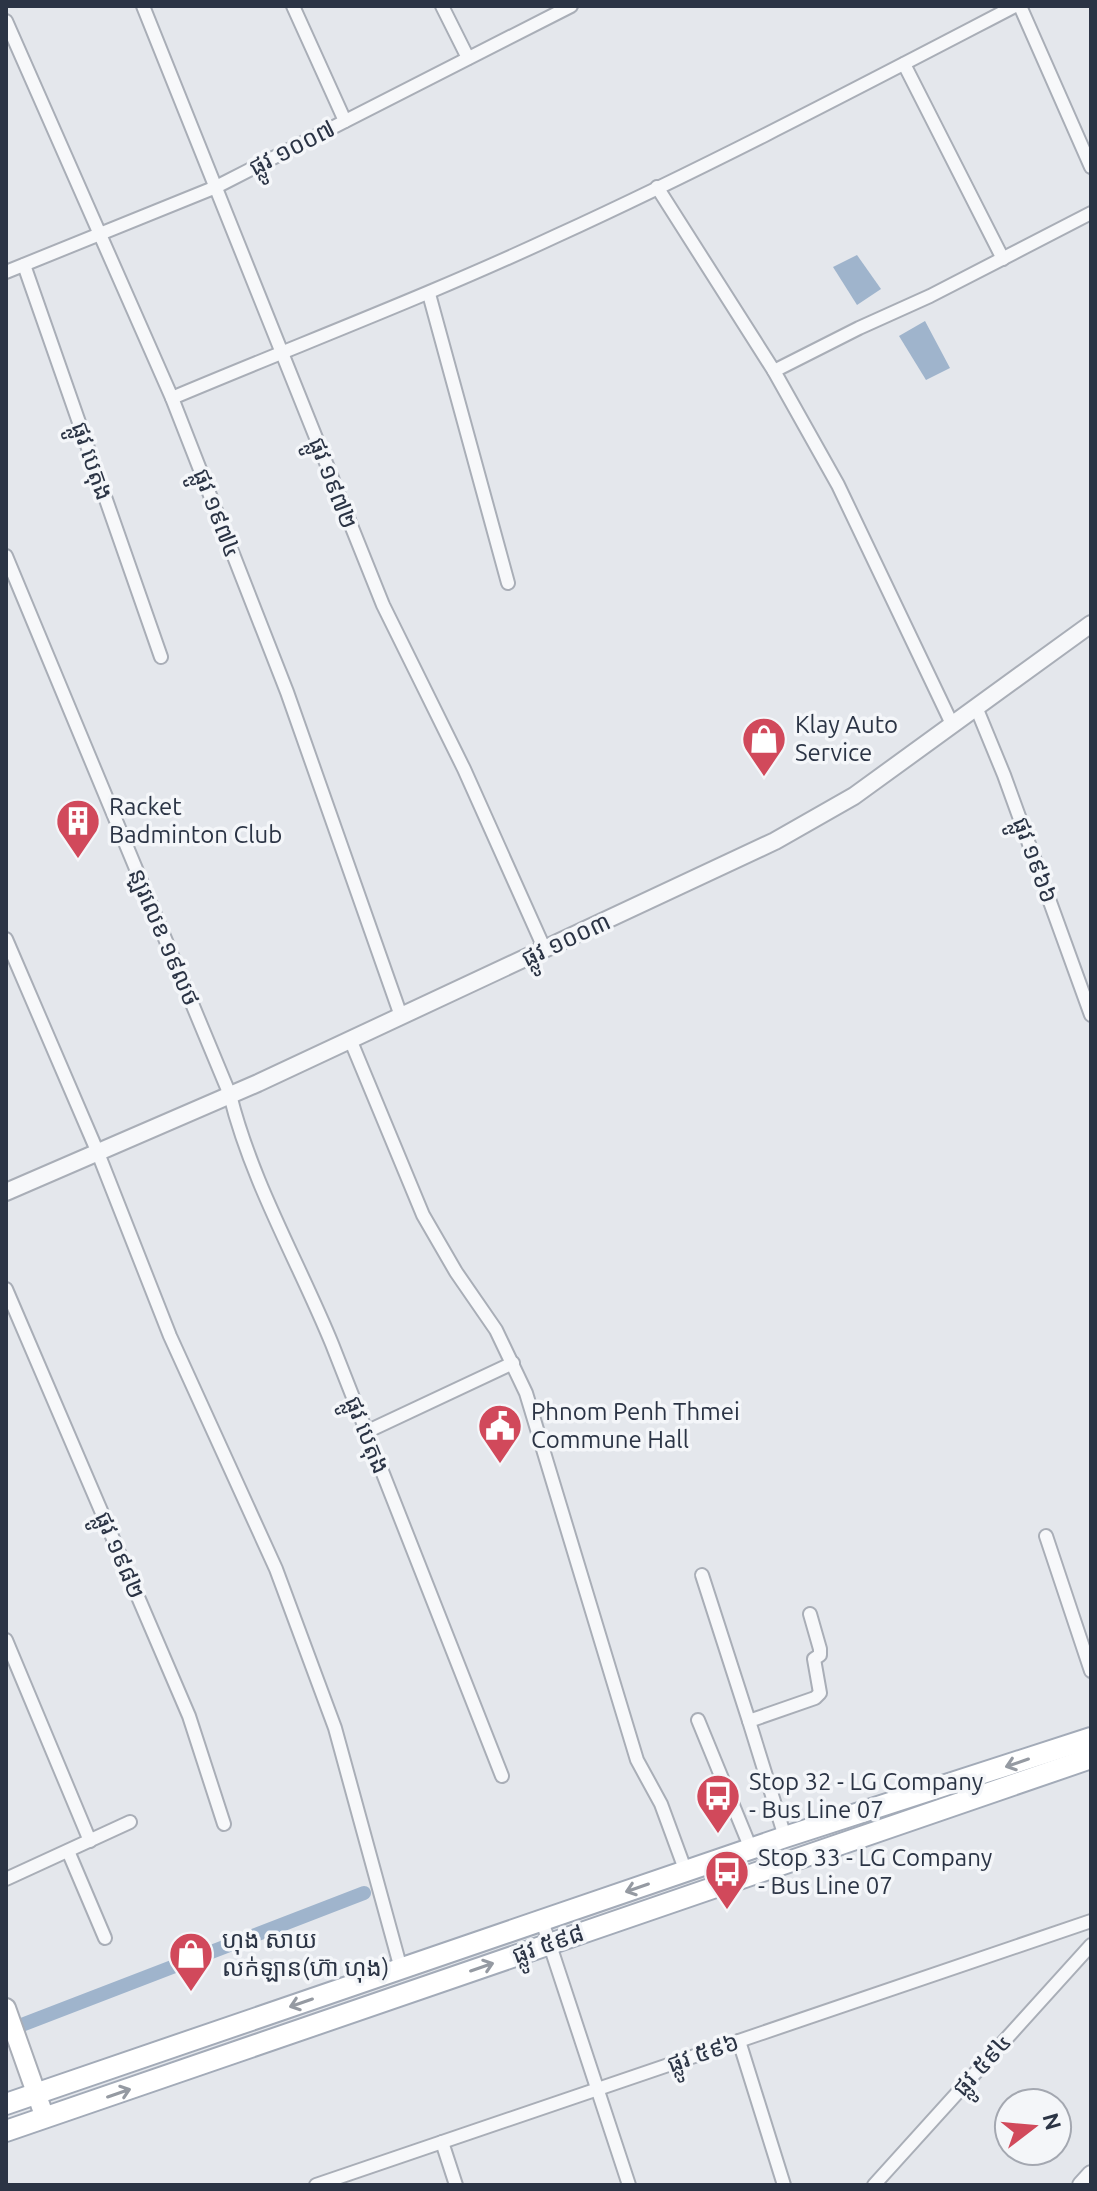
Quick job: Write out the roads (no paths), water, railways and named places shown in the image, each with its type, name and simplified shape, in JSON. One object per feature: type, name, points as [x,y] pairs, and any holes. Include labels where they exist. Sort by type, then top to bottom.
[{"type":"main road","name":"ផ្លូវ ៥៩៨","points":[[6,2104],[785,1837],[1091,1738]]},
{"type":"main road","name":"ផ្លូវ ៥៩៨","points":[[6,2131],[1091,1758]]},
{"type":"main road","points":[[8,2012],[45,2118]]},
{"type":"street","name":"ផ្លូវ ១៩៧២","points":[[143,6],[383,605],[464,769],[545,950]]},
{"type":"street","points":[[293,6],[345,121]]},
{"type":"street","points":[[442,6],[468,58]]},
{"type":"street","name":"ផ្លូវ ១០០៧","points":[[6,272],[216,187],[555,10],[571,6]]},
{"type":"street","points":[[172,398],[429,294],[557,236],[1017,6],[1091,167]]},
{"type":"street","name":"ផ្លូវ ១៩៧៤","points":[[6,21],[172,398],[287,692],[401,1016]]},
{"type":"street","points":[[904,64],[1003,259]]},
{"type":"street","points":[[657,187],[774,371],[838,485],[952,724]]},
{"type":"street","points":[[774,371],[930,296],[1091,213]]},
{"type":"street","name":"ផ្លូវ បេតុង","points":[[24,265],[161,657]]},
{"type":"street","points":[[429,294],[508,583]]},
{"type":"street","name":"ន្ឡរលេខ ១៩លថ","points":[[6,556],[230,1095]]},
{"type":"street","name":"ផ្លូវ ១០០៣","points":[[6,1192],[230,1095],[775,841],[854,796],[1091,624]]},
{"type":"street","name":"ផ្លូវ ១៩៦៦","points":[[976,707],[1004,775],[1091,1015]]},
{"type":"street","points":[[6,939],[98,1153],[170,1336],[276,1569],[335,1728],[401,1969]]},
{"type":"street","points":[[350,1039],[423,1215],[456,1272],[496,1330],[513,1363],[537,1425],[637,1760],[661,1804],[686,1872]]},
{"type":"street","name":"ផ្លូវ បេតុង","points":[[230,1095],[239,1131],[261,1189],[313,1296],[502,1776]]},
{"type":"street","name":"ផ្លូវ ១៩៨២","points":[[6,1289],[189,1716],[224,1824]]},
{"type":"street","points":[[366,1432],[513,1363]]},
{"type":"street","points":[[1046,1536],[1091,1671]]},
{"type":"street","points":[[702,1575],[785,1837]]},
{"type":"street","points":[[749,1721],[815,1698],[820,1693],[813,1665],[814,1659],[820,1655],[820,1649],[810,1614]]},
{"type":"street","points":[[6,1640],[90,1841]]},
{"type":"street","points":[[698,1720],[751,1849]]},
{"type":"street","points":[[6,1879],[130,1822]]},
{"type":"street","points":[[68,1851],[105,1938]]},
{"type":"street","points":[[542,1921],[629,2185]]},
{"type":"street","name":"ផ្លូវ ៥៩៦","points":[[316,2185],[1091,1921]]},
{"type":"street","name":"ផ្លូវ ៥៩៤","points":[[874,2185],[1091,1945]]},
{"type":"street","points":[[739,2041],[784,2185]]},
{"type":"street","points":[[442,2142],[456,2185]]},
{"type":"street","points":[[1081,2185],[1091,2174]]},
{"type":"water","points":[[857,255],[881,289],[857,305],[833,267]]},
{"type":"water","points":[[925,321],[950,368],[926,380],[899,336]]},
{"type":"waterway","points":[[6,2031],[364,1893]]},
{"type":"place","name":"Klay Auto Service","points":[[764,778]]},
{"type":"place","name":"Racket Badminton Club","points":[[78,860]]},
{"type":"place","name":"Phnom Penh Thmei Commune Hall","points":[[500,1465]]},
{"type":"place","name":"Stop 32 - LG Company - Bus Line 07","points":[[718,1835]]},
{"type":"place","name":"Stop 33 - LG Company - Bus Line 07","points":[[727,1911]]},
{"type":"place","name":"ហុង សាយ លក់ឡាន(ហ៊ា ហុង)","points":[[191,1993]]}]
